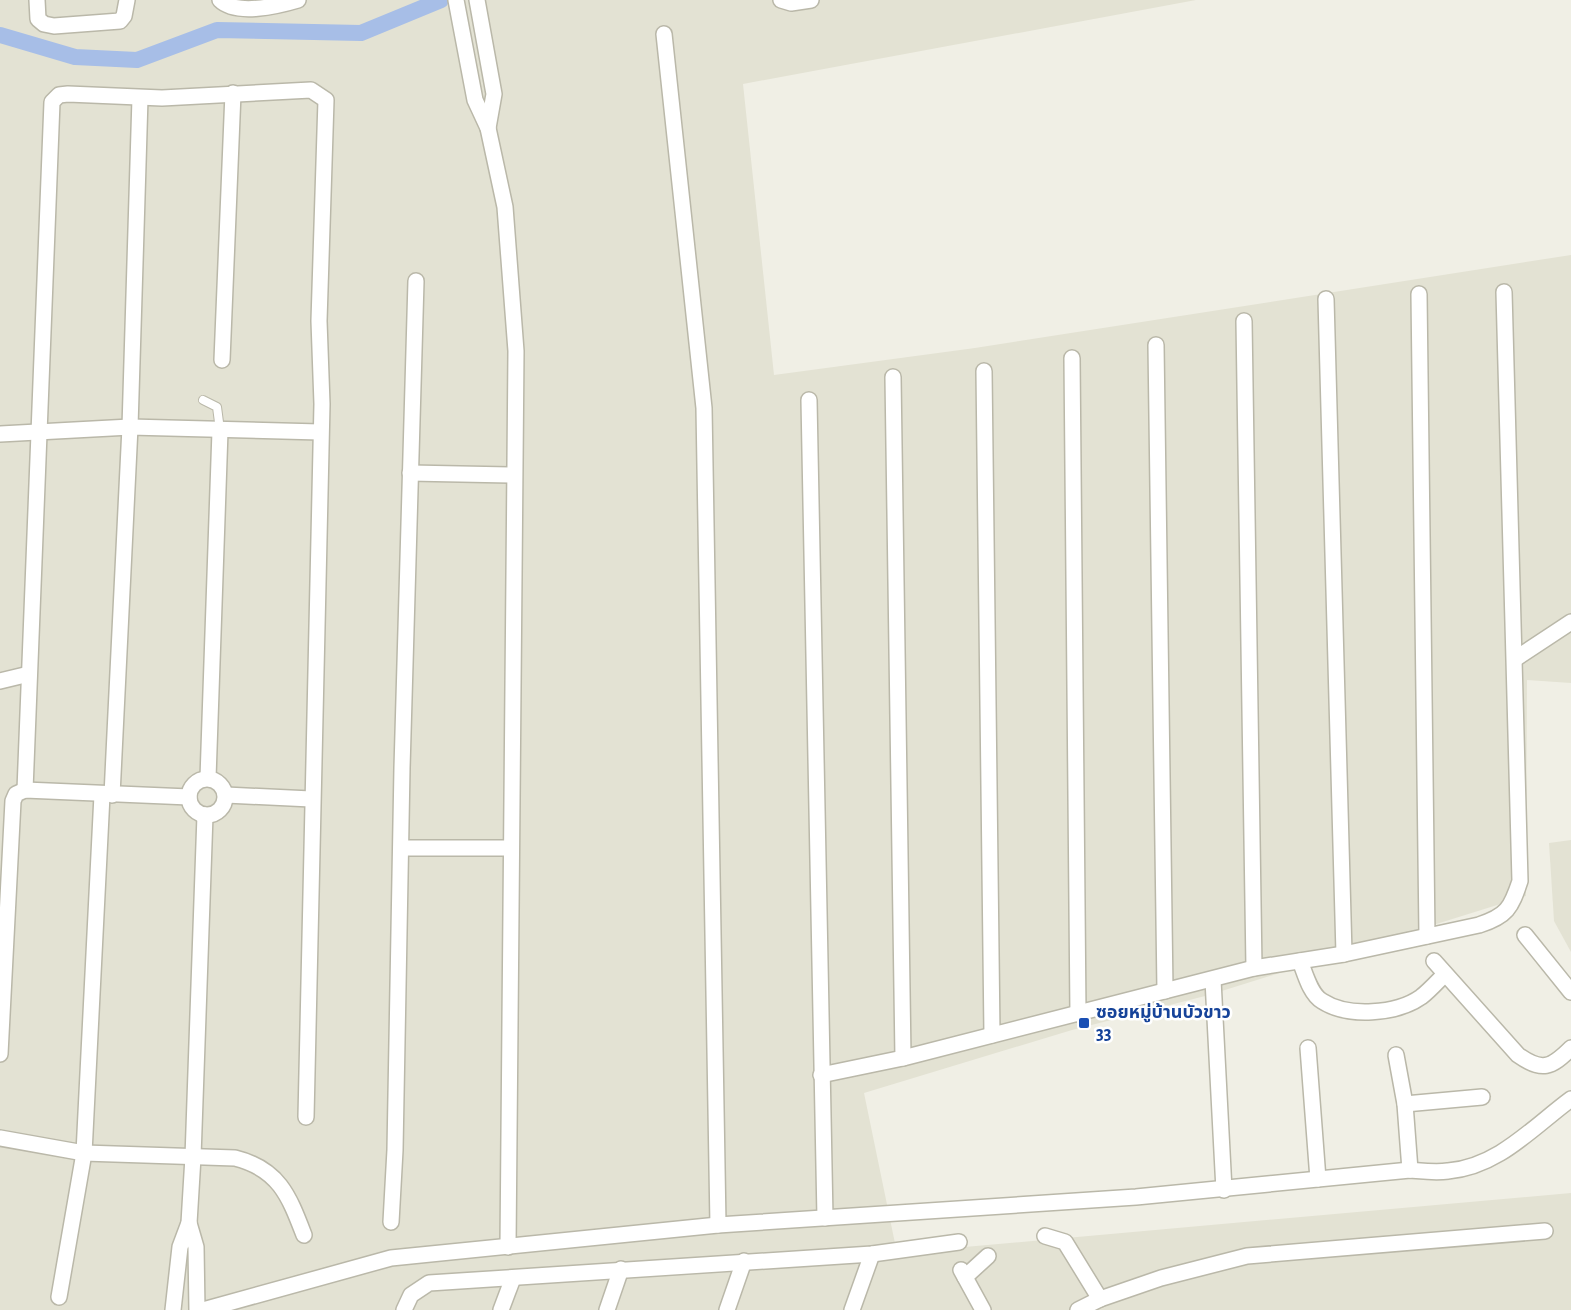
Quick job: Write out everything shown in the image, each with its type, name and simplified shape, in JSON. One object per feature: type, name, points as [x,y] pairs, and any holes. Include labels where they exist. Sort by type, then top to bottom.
[{"type":"street","points":[[37,0],[38,19],[44,24],[54,26],[120,21],[124,16],[127,0]]},
{"type":"street","points":[[219,0],[231,8],[298,0]]},
{"type":"street","points":[[456,0],[475,100],[488,128],[505,207],[514,295],[516,351],[513,475],[508,1247]]},
{"type":"street","points":[[477,0],[494,94],[488,128]]},
{"type":"street","points":[[781,0],[792,3],[811,0]]},
{"type":"street","points":[[664,34],[705,408],[718,1225]]},
{"type":"street","points":[[24,790],[52,102],[59,95],[68,94],[140,98],[311,90],[326,100],[319,321],[322,405],[311,799],[306,1117]]},
{"type":"street","points":[[222,360],[233,93]]},
{"type":"street","points":[[59,1298],[84,1153],[130,427],[140,98]]},
{"type":"street","points":[[391,1222],[416,281]]},
{"type":"street","points":[[821,1075],[903,1058],[1254,968],[1344,954],[1499,919],[1512,904],[1520,881],[1504,292]]},
{"type":"street","points":[[1419,294],[1427,936]]},
{"type":"street","points":[[1326,299],[1344,954]]},
{"type":"street","points":[[1244,321],[1254,968]]},
{"type":"street","points":[[1156,345],[1166,991]]},
{"type":"street","points":[[1072,358],[1078,1014]]},
{"type":"street","points":[[984,371],[992,1035]]},
{"type":"street","points":[[893,377],[903,1058]]},
{"type":"street","points":[[809,400],[825,1218]]},
{"type":"street","points":[[0,434],[39,430],[130,427],[320,432]]},
{"type":"street","points":[[208,778],[220,431]]},
{"type":"street","points":[[410,473],[513,475]]},
{"type":"street","points":[[1515,659],[1571,622]]},
{"type":"street","points":[[0,681],[29,674]]},
{"type":"street","points":[[208,778],[220,783],[226,795],[220,810],[205,815],[194,809],[189,796],[194,783],[208,778]]},
{"type":"street","points":[[0,1054],[13,801],[16,794],[24,790],[107,795],[189,796]]},
{"type":"street","points":[[226,795],[311,799]]},
{"type":"street","points":[[173,1310],[180,1247],[189,1223],[205,815]]},
{"type":"street","points":[[402,848],[510,848]]},
{"type":"street","points":[[1525,934],[1571,992]]},
{"type":"street","points":[[1300,961],[1314,993],[1321,1001],[1339,1008],[1366,1012],[1407,1004],[1421,997],[1445,974]]},
{"type":"street","points":[[1434,961],[1518,1055],[1531,1065],[1544,1067],[1559,1061],[1571,1048]]},
{"type":"street","points":[[1213,980],[1224,1190]]},
{"type":"street","points":[[1308,1048],[1318,1179]]},
{"type":"street","points":[[1396,1055],[1405,1104],[1410,1170]]},
{"type":"street","points":[[1405,1104],[1482,1097]]},
{"type":"street","points":[[203,1310],[391,1258],[718,1225],[1224,1190],[1410,1170],[1448,1172],[1509,1150],[1571,1099]]},
{"type":"street","points":[[0,1138],[84,1153],[235,1158],[256,1163],[270,1173],[291,1203],[304,1235]]},
{"type":"street","points":[[189,1223],[196,1247],[197,1310]]},
{"type":"street","points":[[1078,1310],[1100,1299],[1161,1278],[1246,1256],[1545,1231]]},
{"type":"street","points":[[1046,1236],[1065,1242],[1100,1299]]},
{"type":"street","points":[[404,1310],[411,1295],[429,1283],[872,1254],[959,1242]]},
{"type":"street","points":[[852,1310],[872,1254]]},
{"type":"street","points":[[983,1310],[963,1274],[988,1256]]},
{"type":"street","points":[[727,1310],[744,1261]]},
{"type":"street","points":[[607,1310],[621,1269]]},
{"type":"street","points":[[501,1310],[513,1278]]},
{"type":"lane","points":[[203,400],[217,406],[220,431]]},
{"type":"shaded area","points":[[0,0],[1196,0],[743,84],[774,375],[975,348],[1571,255],[1571,683],[1527,680],[1526,896],[1209,995],[1072,1030],[864,1093],[897,1253],[1571,1193],[1571,1310],[0,1310]]},
{"type":"shaded area","points":[[1571,840],[1571,952],[1554,921],[1549,843]]},
{"type":"waterway","points":[[0,35],[75,57],[137,60],[217,30],[361,33],[441,0]]},
{"type":"place","name":"ซอยหมู่บ้านบัวขาว 33","points":[[1084,1023]]}]
